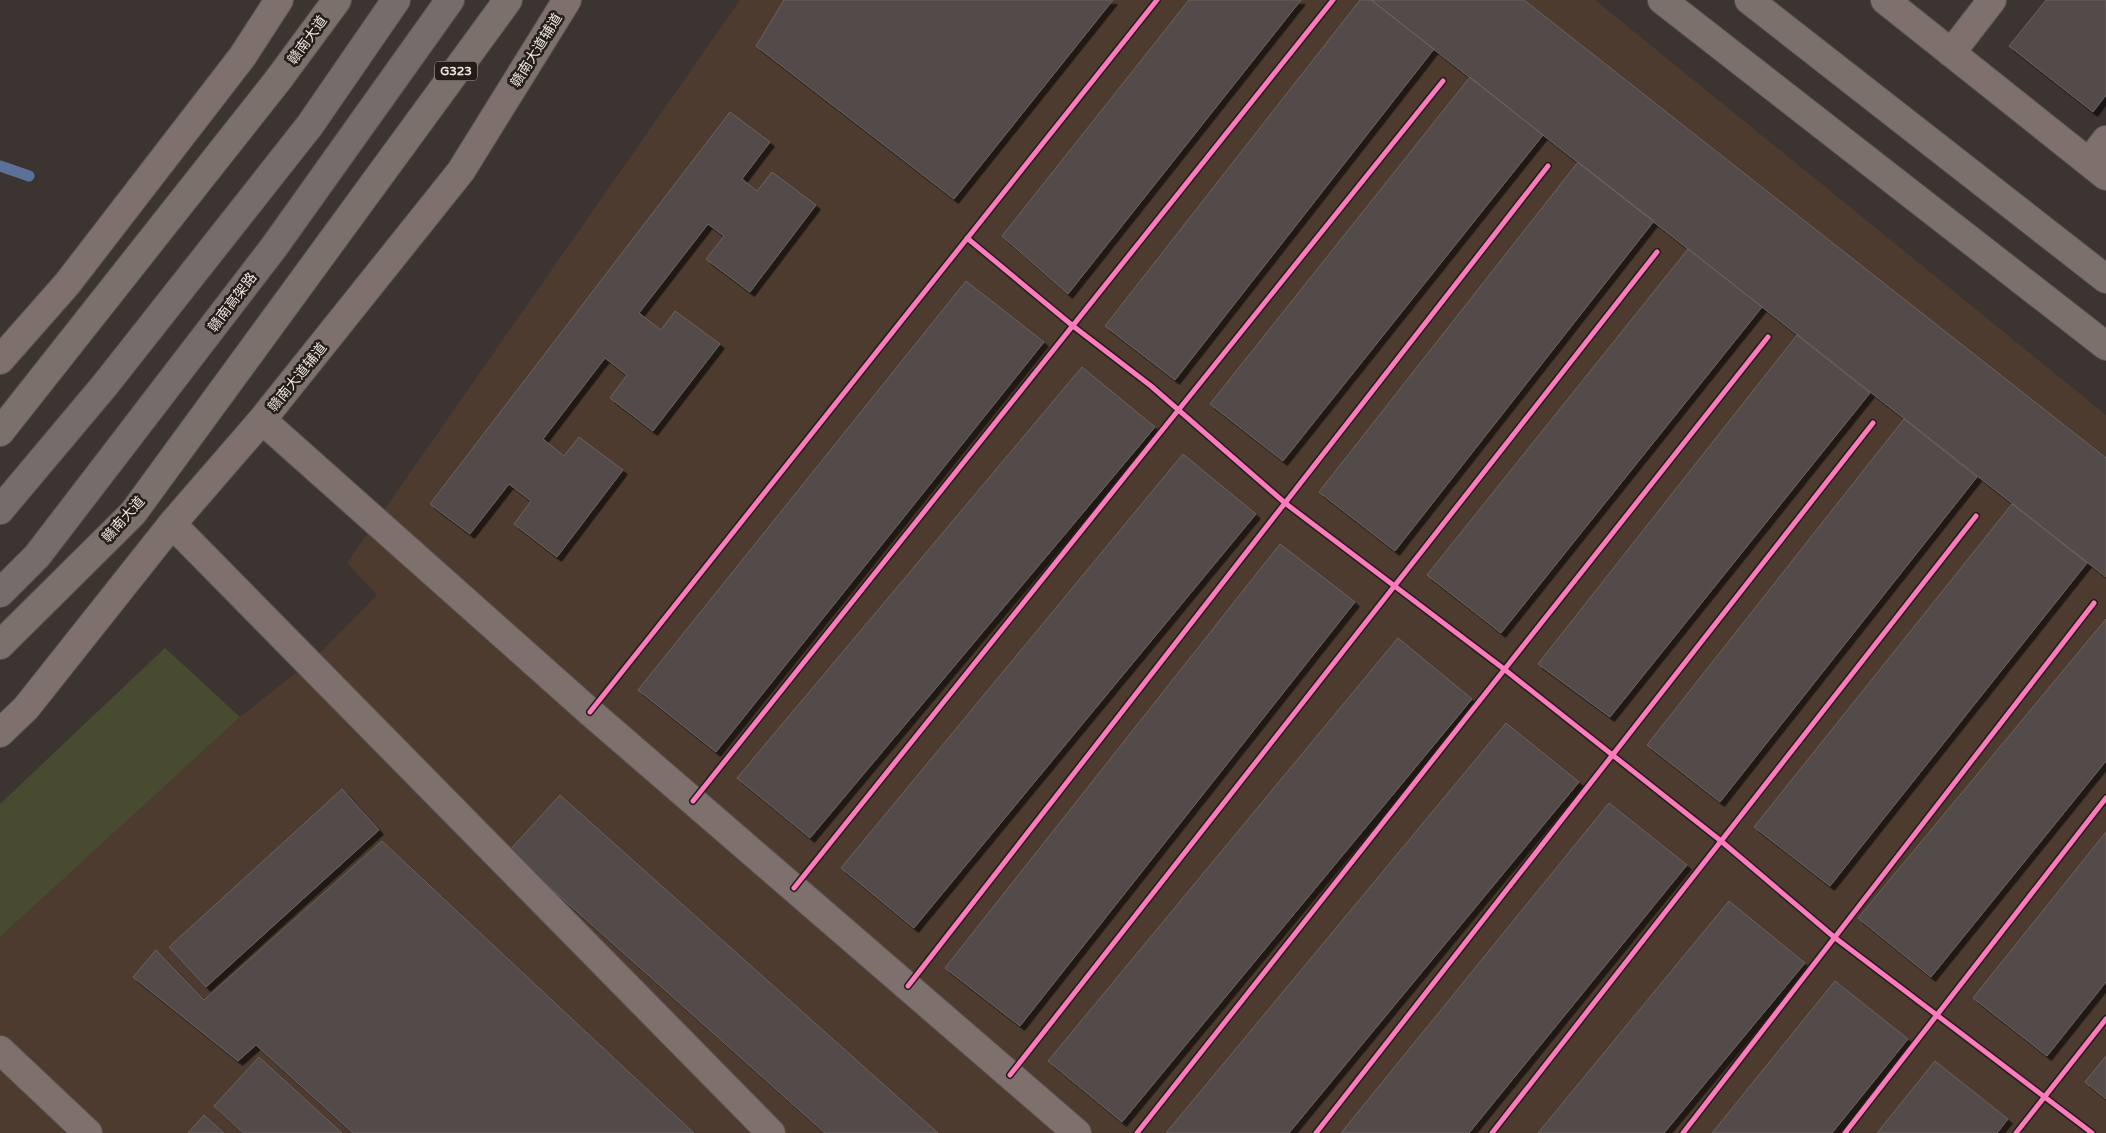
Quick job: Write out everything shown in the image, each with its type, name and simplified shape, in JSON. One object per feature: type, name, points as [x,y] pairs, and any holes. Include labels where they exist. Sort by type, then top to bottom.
[{"type":"highway","points":[[0,510],[105,386],[310,125],[396,0]]},
{"type":"highway","name":"赣南高架路","points":[[0,593],[37,556],[268,254],[450,0]]},
{"type":"main road","name":"赣南大道","points":[[0,432],[111,294],[278,80],[336,0]]},
{"type":"main road","name":"赣南大道","points":[[0,645],[133,513],[229,379],[508,0]]},
{"type":"main road","points":[[1662,0],[2106,346]]},
{"type":"main road","points":[[1749,0],[2106,279]]},
{"type":"street","points":[[0,360],[66,284],[242,57],[279,0]]},
{"type":"street","name":"赣南大道辅道","points":[[0,733],[26,708],[172,524],[262,420],[461,171],[566,0]]},
{"type":"street","points":[[1885,0],[2097,169],[2106,140]]},
{"type":"street","points":[[1951,53],[1992,0]]},
{"type":"street","points":[[262,420],[590,712],[1077,1133]]},
{"type":"street","points":[[172,524],[771,1133]]},
{"type":"street","points":[[0,1050],[88,1133]]},
{"type":"shaded area","points":[[740,0],[1595,0],[2106,415],[2106,1133],[0,1133],[0,937],[240,717],[316,657],[377,595],[347,563]]},
{"type":"green space","points":[[165,648],[240,717],[0,937],[0,804]]},
{"type":"building","points":[[784,0],[1113,0],[954,199],[756,46]]},
{"type":"building","points":[[1189,0],[1301,0],[1068,294],[1002,236]]},
{"type":"building","points":[[1360,0],[1371,0],[1434,49],[1175,380],[1105,326]]},
{"type":"building","points":[[1371,0],[1524,0],[2106,458],[2106,577]]},
{"type":"building","points":[[2046,0],[2106,0],[2106,95],[2093,112],[2009,46]]},
{"type":"building","points":[[1470,77],[1543,135],[1283,461],[1210,404]]},
{"type":"building","points":[[730,112],[770,142],[742,179],[757,191],[772,172],[816,205],[750,292],[706,259],[724,236],[708,224],[639,313],[661,330],[675,311],[720,344],[653,431],[610,398],[627,375],[605,358],[543,439],[564,456],[579,437],[623,470],[557,557],[514,524],[531,501],[509,484],[470,534],[430,504]]},
{"type":"building","points":[[1578,162],[1654,221],[1395,551],[1319,492]]},
{"type":"building","points":[[1688,249],[1762,307],[1501,633],[1427,575]]},
{"type":"building","points":[[966,281],[1044,342],[716,752],[638,690]]},
{"type":"building","points":[[1797,335],[1870,393],[1610,717],[1538,664]]},
{"type":"building","points":[[1082,367],[1155,427],[810,838],[737,778]]},
{"type":"building","points":[[1904,419],[1977,477],[1720,802],[1647,745]]},
{"type":"building","points":[[1183,454],[1256,514],[914,928],[841,868]]},
{"type":"building","points":[[2012,504],[2087,563],[1830,886],[1754,827]]},
{"type":"building","points":[[1280,544],[1355,602],[1020,1026],[945,968]]},
{"type":"building","points":[[2106,619],[2106,761],[1931,977],[1858,918]]},
{"type":"building","points":[[1398,638],[1472,699],[1122,1122],[1048,1061]]},
{"type":"building","points":[[1506,723],[1579,782],[1289,1133],[1166,1133]]},
{"type":"building","points":[[342,789],[379,830],[206,987],[169,947]]},
{"type":"building","points":[[560,795],[938,1133],[825,1133],[509,851]]},
{"type":"building","points":[[1609,803],[1687,865],[1469,1133],[1341,1133]]},
{"type":"building","points":[[2106,832],[2106,982],[2047,1056],[1973,998]]},
{"type":"building","points":[[382,841],[694,1133],[353,1133],[256,1045],[238,1061],[133,977],[156,950],[204,1000]]},
{"type":"building","points":[[1729,901],[1805,963],[1664,1133],[1538,1133]]},
{"type":"building","points":[[1835,981],[1908,1039],[1832,1133],[1712,1133]]},
{"type":"building","points":[[2106,1056],[2106,1099],[2085,1082]]},
{"type":"building","points":[[259,1057],[342,1133],[243,1133],[214,1106]]},
{"type":"building","points":[[1935,1061],[2008,1119],[1997,1133],[1877,1133]]},
{"type":"building","points":[[204,1115],[224,1133],[188,1133]]},
{"type":"waterway","points":[[0,166],[29,176]]},
{"type":"cycle path","points":[[590,712],[1157,0]]},
{"type":"cycle path","points":[[693,801],[1333,0]]},
{"type":"cycle path","points":[[794,888],[1443,81]]},
{"type":"cycle path","points":[[908,986],[1548,166]]},
{"type":"cycle path","points":[[967,238],[1073,326],[1151,386],[1285,503],[1504,669],[1721,841],[1834,937],[2092,1133]]},
{"type":"cycle path","points":[[1010,1075],[1657,252]]},
{"type":"cycle path","points":[[1137,1133],[1768,337]]},
{"type":"cycle path","points":[[1316,1133],[1873,423]]},
{"type":"cycle path","points":[[1492,1133],[1976,516]]},
{"type":"cycle path","points":[[1683,1133],[2094,603]]},
{"type":"cycle path","points":[[1845,1133],[2106,798]]},
{"type":"cycle path","points":[[2016,1133],[2106,1019]]}]
